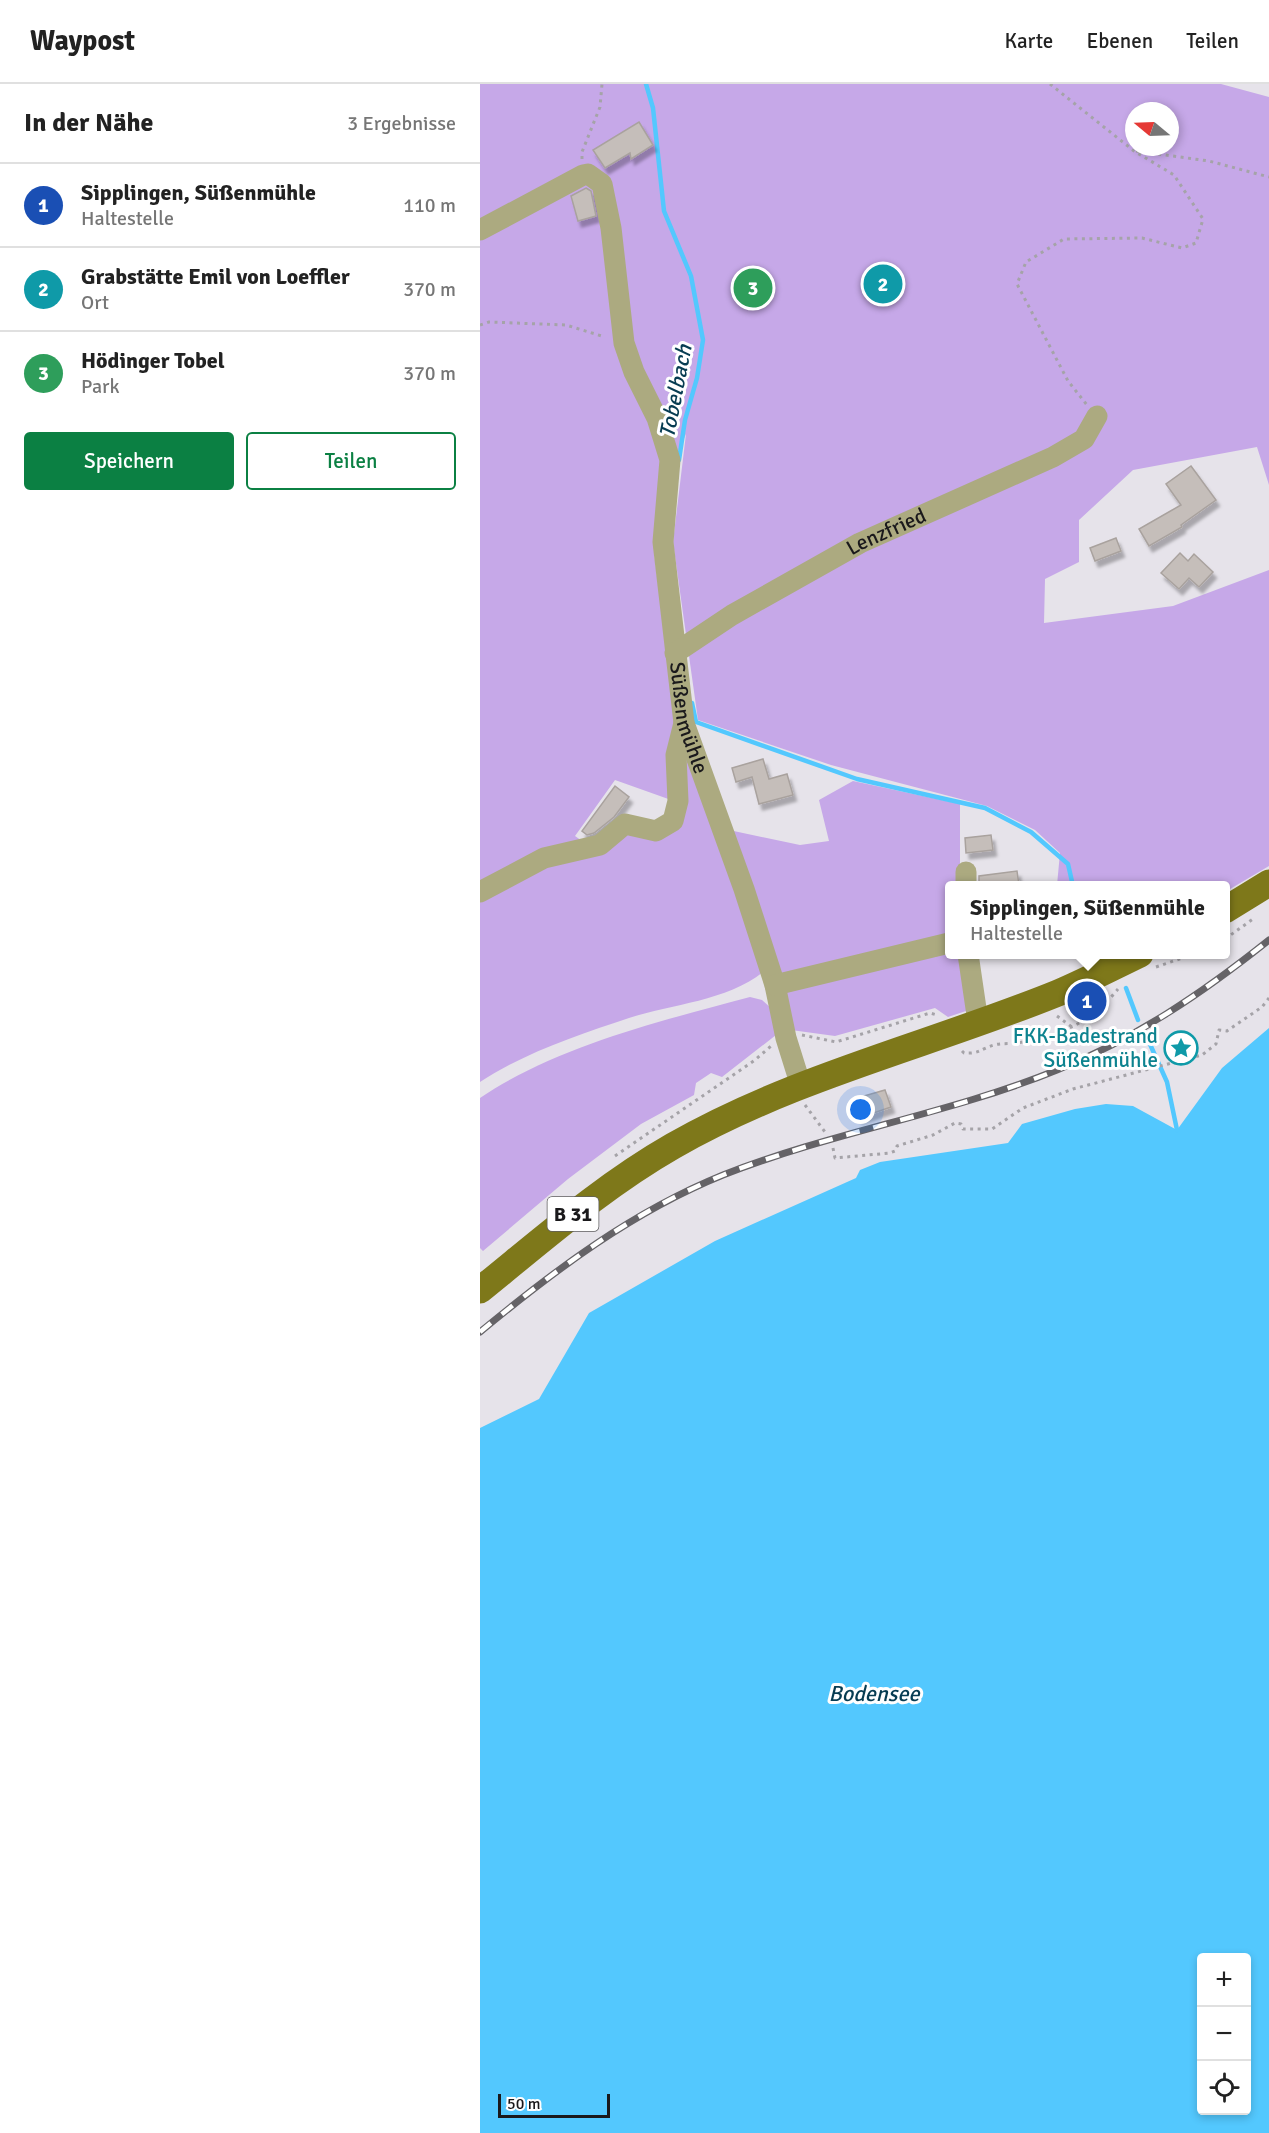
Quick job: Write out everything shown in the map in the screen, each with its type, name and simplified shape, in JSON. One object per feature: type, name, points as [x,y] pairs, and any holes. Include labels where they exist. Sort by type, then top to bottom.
[{"type":"main road","points":[[1230,907],[1269,883]]},
{"type":"main road","name":"B 31","points":[[480,1290],[571,1216],[638,1168],[713,1125],[942,1027],[978,1022],[1058,992],[1129,959]]},
{"type":"street","name":"Süßenmühle","points":[[584,176],[588,174],[602,184],[611,228],[624,343],[634,372],[657,418],[670,460],[663,542],[684,723],[708,784],[775,985],[786,1038],[801,1086]]},
{"type":"street","points":[[480,230],[584,176]]},
{"type":"street","name":"Lenzfried","points":[[675,653],[732,615],[860,543],[1053,457],[1084,439],[1097,416]]},
{"type":"street","points":[[480,892],[544,858],[600,845],[625,824],[656,831],[673,821],[678,801],[676,755],[684,723]]},
{"type":"street","points":[[775,985],[945,944]]},
{"type":"street","points":[[969,959],[978,1022]]},
{"type":"path","points":[[584,176],[582,152],[600,107],[602,84]]},
{"type":"path","points":[[1050,84],[1125,144]]},
{"type":"path","points":[[1097,416],[1068,381],[1017,284],[1026,262],[1065,239],[1142,238],[1182,248],[1196,243],[1203,219],[1174,175],[1142,156]]},
{"type":"path","points":[[1168,156],[1209,162],[1269,177]]},
{"type":"path","points":[[480,325],[489,322],[566,325],[624,343]]},
{"type":"path","points":[[1230,935],[1260,912]]},
{"type":"path","points":[[964,1053],[978,1054],[994,1045],[1042,1037],[1084,1023],[1115,992]]},
{"type":"path","points":[[833,1148],[835,1158],[890,1153],[895,1151],[897,1146],[933,1135],[955,1123],[961,1124],[963,1129],[992,1130],[1023,1108],[1073,1089],[1202,1055],[1216,1044],[1219,1030],[1227,1031],[1262,1007],[1269,998]]},
{"type":"path","points":[[786,1038],[807,1035],[836,1042],[930,1013],[942,1027]]},
{"type":"path","points":[[801,1086],[805,1104],[825,1132]]},
{"type":"shaded area","points":[[480,84],[1221,84],[1269,97],[1269,485],[1257,447],[1133,470],[1079,520],[1079,562],[1045,579],[1044,623],[1173,606],[1269,570],[1269,866],[1230,889],[1230,881],[1057,881],[1060,853],[1035,830],[987,806],[831,765],[698,720],[673,542],[686,434],[682,443],[677,478],[653,424],[661,462],[654,553],[672,693],[763,972],[749,982],[716,996],[629,1018],[571,1038],[514,1062],[480,1082]],"holes":[[[615,780],[674,801],[656,826],[585,843],[575,836]]]},
{"type":"shaded area","points":[[853,781],[960,804],[960,881],[945,881],[945,959],[963,959],[969,1010],[948,1017],[935,1008],[835,1036],[791,1030],[729,830],[800,845],[829,841],[819,800]]},
{"type":"shaded area","points":[[750,997],[762,1000],[771,1008],[776,1035],[722,1077],[711,1073],[696,1083],[694,1095],[641,1124],[568,1179],[483,1251],[480,1248],[480,1098],[542,1064],[610,1037]]},
{"type":"water","name":"Bodensee","points":[[1269,1028],[1269,2133],[480,2133],[480,1428],[539,1399],[589,1313],[715,1241],[856,1178],[860,1170],[880,1162],[1008,1143],[1022,1124],[1075,1109],[1106,1104],[1133,1106],[1177,1130],[1222,1068]]},
{"type":"building","points":[[639,122],[653,145],[631,159],[630,153],[605,168],[593,150]]},
{"type":"building","points":[[586,188],[591,191],[596,216],[578,221],[571,196]]},
{"type":"building","points":[[1191,466],[1216,500],[1181,525],[1182,527],[1149,546],[1139,529],[1181,505],[1166,484]]},
{"type":"building","points":[[1116,538],[1121,551],[1095,561],[1090,548]]},
{"type":"building","points":[[1180,553],[1188,561],[1194,554],[1213,572],[1199,587],[1189,578],[1179,589],[1161,573]]},
{"type":"building","points":[[763,759],[769,779],[787,774],[793,795],[759,804],[752,777],[736,782],[732,768]]},
{"type":"building","points":[[615,786],[629,797],[614,817],[594,833],[587,835],[582,831]]},
{"type":"building","points":[[991,835],[993,850],[966,853],[965,838]]},
{"type":"building","points":[[1017,871],[1018,881],[979,881],[979,876]]},
{"type":"building","points":[[885,1090],[891,1107],[859,1118],[855,1106],[866,1102],[864,1096]]},
{"type":"waterway","name":"Tobelbach","points":[[646,84],[653,108],[664,211],[691,276],[703,340],[697,378],[685,420],[679,460]]},
{"type":"waterway","name":"Tobelbach","points":[[692,703],[696,722],[857,779],[985,808],[1031,832],[1068,864],[1072,881]]},
{"type":"waterway","name":"Tobelbach","points":[[1126,988],[1138,1020]]},
{"type":"waterway","name":"Tobelbach","points":[[1149,1042],[1167,1082],[1177,1130]]},
{"type":"railway","points":[[480,1332],[566,1265],[657,1206],[723,1175],[764,1160],[975,1099],[1086,1058],[1168,1013],[1269,940]]},
{"type":"place","name":"Grabstätte Emil von Loeffler","points":[[883,284]]},
{"type":"place","name":"Hödinger Tobel","points":[[753,288]]},
{"type":"place","name":"Sipplingen, Süßenmühle","points":[[1087,1001]]},
{"type":"place","name":"FKK-Badestrand Süßenmühle","points":[[1181,1048]]}]
